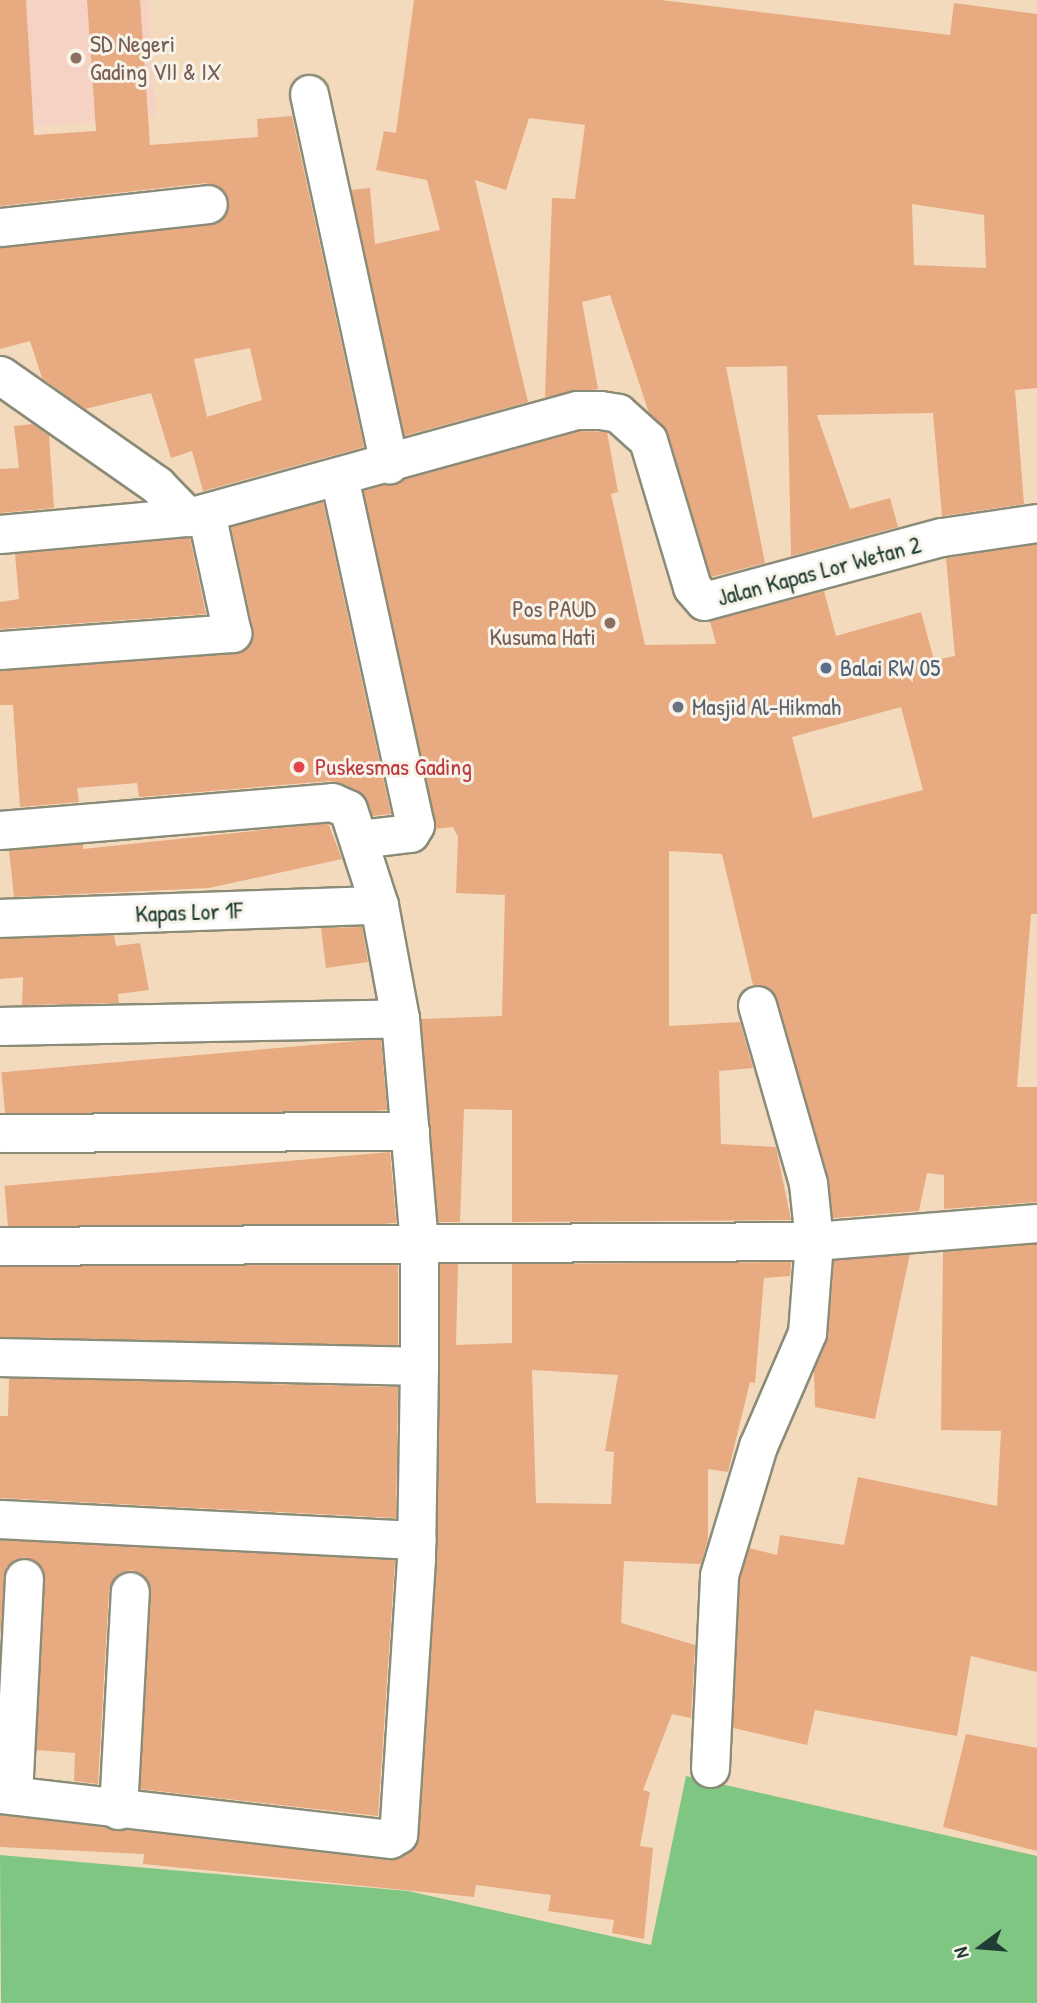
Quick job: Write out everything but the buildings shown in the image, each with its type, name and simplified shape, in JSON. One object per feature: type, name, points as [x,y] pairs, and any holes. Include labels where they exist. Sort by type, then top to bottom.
[{"type":"street","points":[[0,534],[197,515],[389,464],[309,94]]},
{"type":"street","points":[[0,227],[208,204]]},
{"type":"street","points":[[0,376],[197,515],[232,633],[0,650]]},
{"type":"street","name":"Jalan Kapas Lor Wetan 2","points":[[389,464],[577,410],[618,413],[648,440],[692,587],[704,601],[942,537],[1037,523]]},
{"type":"street","points":[[338,477],[415,827],[360,839]]},
{"type":"street","points":[[0,830],[332,802],[348,809],[360,839],[379,905],[400,1017],[419,1247],[416,1540],[398,1834],[118,1811],[6,1794],[24,1578]]},
{"type":"street","name":"Kapas Lor 1F","points":[[0,918],[379,905]]},
{"type":"street","points":[[710,1768],[719,1576],[758,1446],[807,1333],[814,1241],[808,1183],[757,1005]]},
{"type":"street","points":[[0,1026],[400,1017]]},
{"type":"street","points":[[0,1133],[410,1130]]},
{"type":"street","points":[[0,1246],[419,1247],[814,1241],[1037,1223]]},
{"type":"street","points":[[0,1357],[419,1366]]},
{"type":"street","points":[[0,1519],[416,1540]]},
{"type":"street","points":[[118,1811],[130,1591]]},
{"type":"shaded area","name":"SD Negeri Gading VII & IX","points":[[0,0],[147,0],[156,116],[0,130]]},
{"type":"green space","points":[[686,1776],[1037,1856],[1037,2003],[1,2003],[0,1855],[408,1891],[651,1945]]},
{"type":"place","name":"SD Negeri Gading VII & IX","points":[[76,58]]},
{"type":"place","name":"Pos PAUD Kusuma Hati","points":[[610,623]]},
{"type":"place","name":"Balai RW 05","points":[[826,668]]},
{"type":"place","name":"Masjid Al-Hikmah","points":[[678,707]]},
{"type":"place","name":"Puskesmas Gading","points":[[299,767]]}]
